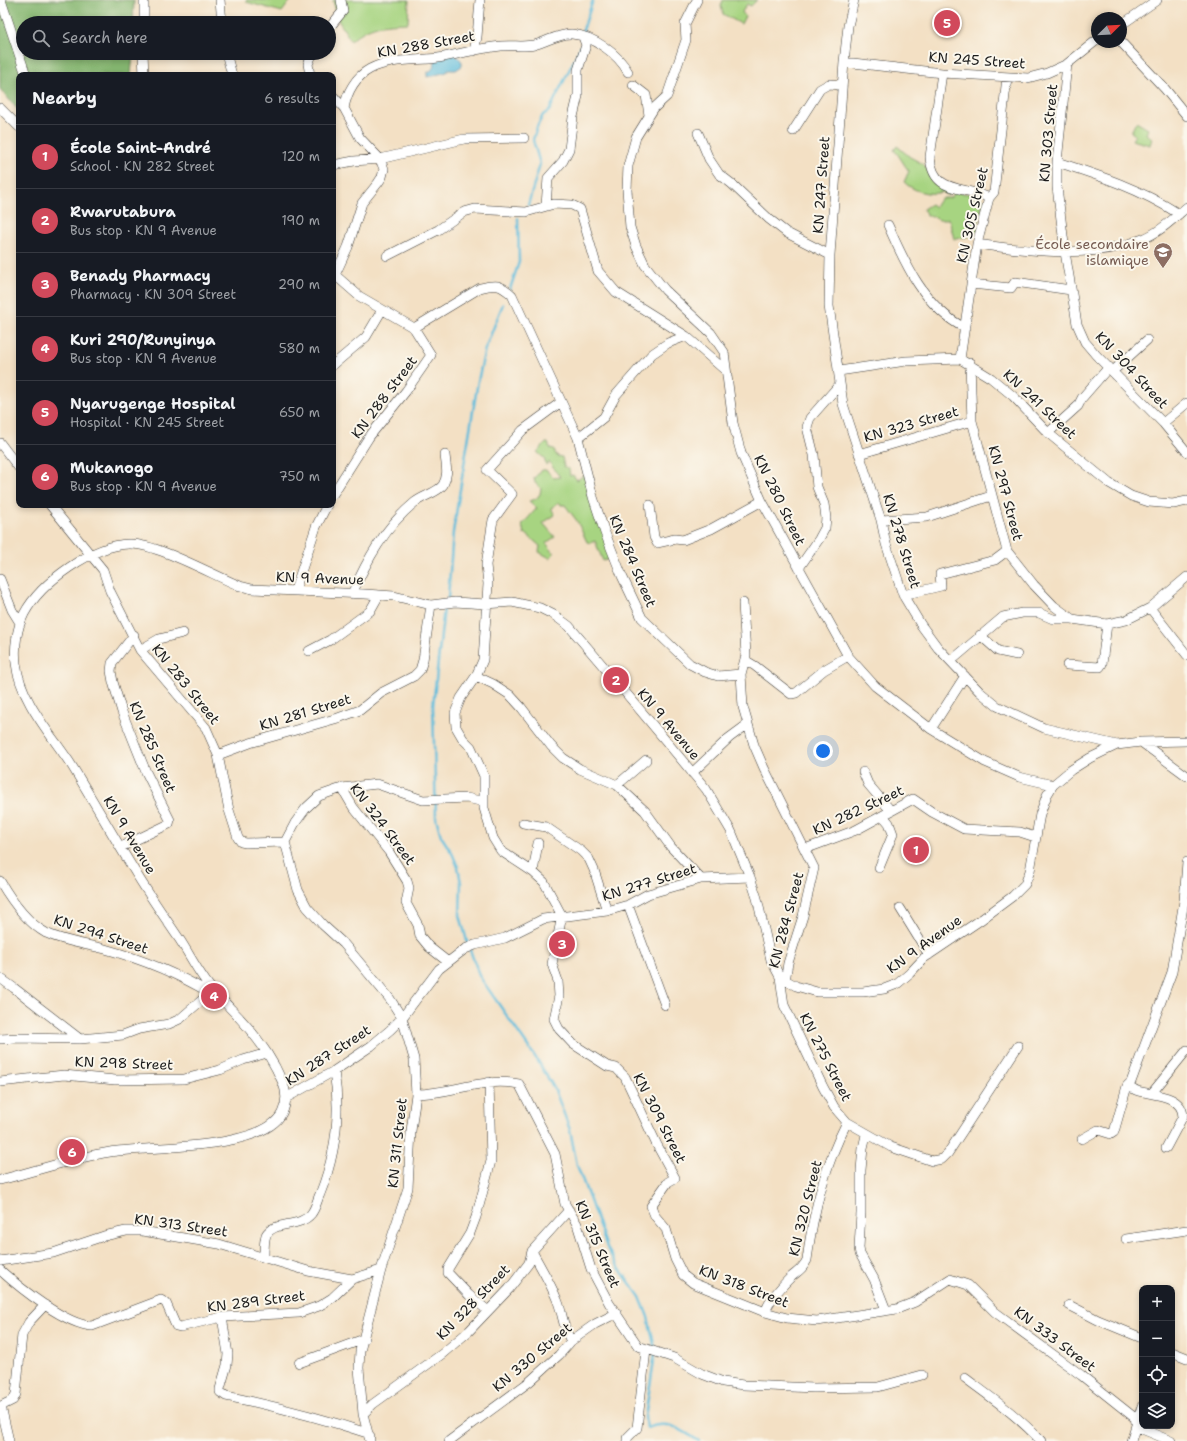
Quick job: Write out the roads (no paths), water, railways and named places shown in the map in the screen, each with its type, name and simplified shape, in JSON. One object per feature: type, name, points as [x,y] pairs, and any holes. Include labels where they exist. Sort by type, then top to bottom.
[{"type":"street","points":[[1,0],[16,45]]},
{"type":"street","points":[[144,0],[144,16]]},
{"type":"street","points":[[220,0],[221,16]]},
{"type":"street","points":[[336,20],[344,11],[341,0]]},
{"type":"street","points":[[474,51],[478,30],[480,0]]},
{"type":"street","name":"KN 280 Street","points":[[697,0],[685,24],[686,40],[667,96],[654,108],[636,137],[628,166],[628,205],[630,227],[636,246],[646,265],[665,290],[711,333],[724,352],[734,423],[741,453],[762,501],[848,656],[875,686],[931,729],[985,762],[1006,772],[1053,785]]},
{"type":"street","name":"KN 247 Street","points":[[839,371],[829,306],[830,255],[844,62],[848,26],[854,0]]},
{"type":"street","points":[[1127,21],[1157,0]]},
{"type":"street","name":"KN 288 Street","points":[[344,108],[349,91],[357,80],[368,70],[378,66],[416,59],[437,58],[503,46],[534,45],[571,34],[583,37],[611,53],[617,57],[628,72]]},
{"type":"street","points":[[546,206],[548,178],[563,161],[569,149],[573,118],[578,96],[578,70],[586,45],[583,37]]},
{"type":"street","name":"KN 245 Street","points":[[844,62],[942,73],[1028,78],[1047,73],[1067,64],[1091,45]]},
{"type":"street","points":[[1127,48],[1165,89],[1187,116]]},
{"type":"street","points":[[21,60],[25,72]]},
{"type":"street","points":[[143,60],[144,72]]},
{"type":"street","points":[[228,60],[231,72]]},
{"type":"street","points":[[309,72],[308,64],[310,60]]},
{"type":"street","name":"KN 303 Street","points":[[1065,252],[1059,213],[1057,162],[1067,64]]},
{"type":"street","points":[[942,73],[930,157],[931,166],[940,181],[948,186],[977,192],[989,198]]},
{"type":"street","name":"KN 305 Street","points":[[960,359],[977,244],[989,198],[994,192],[1006,77]]},
{"type":"street","points":[[793,130],[820,89],[829,84],[842,85]]},
{"type":"street","points":[[633,86],[646,95],[649,115]]},
{"type":"street","points":[[336,99],[344,108],[360,138],[380,159]]},
{"type":"street","points":[[0,108],[16,124]]},
{"type":"street","points":[[698,133],[709,158],[719,174],[732,184],[769,219],[787,233],[830,255]]},
{"type":"street","points":[[336,164],[380,159],[464,139],[524,138]]},
{"type":"street","name":"KN 288 Street","points":[[336,271],[348,247],[362,203],[382,176],[384,169],[380,159]]},
{"type":"street","points":[[1057,162],[1120,182],[1158,201],[1179,214]]},
{"type":"street","points":[[387,256],[438,230],[464,212],[475,209],[526,212],[546,206],[564,204],[580,209],[598,271],[616,292],[686,336],[726,371]]},
{"type":"street","points":[[977,244],[1065,252],[1103,249],[1141,240],[1167,224],[1187,207]]},
{"type":"street","points":[[888,225],[905,264],[917,282],[936,307],[950,321],[965,328]]},
{"type":"street","name":"KN 304 Street","points":[[1065,252],[1078,324],[1085,342],[1163,423],[1187,452]]},
{"type":"street","name":"KN 288 Street","points":[[336,277],[351,290],[414,328],[429,350],[431,358],[368,437],[336,489]]},
{"type":"street","points":[[971,284],[1011,288],[1015,282],[1071,290]]},
{"type":"street","name":"KN 284 Street","points":[[414,328],[480,288],[492,285],[503,286],[512,295],[518,305],[578,438],[593,497],[605,533],[622,576],[642,618],[690,664],[715,676],[741,674],[743,707],[754,745],[772,787],[814,868],[803,916],[782,979]]},
{"type":"street","points":[[336,362],[366,337],[382,310]]},
{"type":"street","points":[[578,438],[604,417],[616,395],[652,354],[668,344],[686,336]]},
{"type":"street","points":[[1048,433],[1078,406],[1082,398],[1111,369],[1147,340]]},
{"type":"street","name":"KN 241 Street","points":[[839,371],[906,361],[960,359],[970,364],[1014,396],[1048,433],[1086,466],[1131,496],[1149,502],[1174,504],[1187,501]]},
{"type":"street","name":"KN 297 Street","points":[[970,364],[972,421],[1007,551],[1034,585],[1054,606],[1072,619],[1107,624],[1126,620],[1150,608],[1187,577]]},
{"type":"street","name":"KN 278 Street","points":[[839,371],[843,404],[881,520],[886,544],[903,595],[921,625],[938,648],[980,692],[997,706],[1044,728],[1117,745]]},
{"type":"street","points":[[799,568],[825,528],[826,518],[824,504],[817,487],[814,455],[807,427],[810,418],[840,384]]},
{"type":"street","points":[[561,402],[522,430],[510,447],[487,470],[512,494],[493,520],[486,565],[488,584],[484,647],[480,668],[461,698],[455,713],[456,727],[463,739],[471,747],[479,761],[484,776],[484,808],[493,838],[501,851],[533,872],[544,882],[562,916]]},
{"type":"street","points":[[1163,423],[1187,403]]},
{"type":"street","name":"KN 323 Street","points":[[859,454],[972,421]]},
{"type":"street","points":[[0,443],[16,464]]},
{"type":"street","points":[[352,594],[366,562],[386,533],[415,502],[442,486],[448,472],[445,455]]},
{"type":"street","points":[[881,520],[927,517],[991,496]]},
{"type":"street","points":[[650,505],[654,538],[657,543],[675,539],[683,540],[711,529],[762,501]]},
{"type":"street","name":"KN 283 Street","points":[[52,508],[103,570],[110,591],[134,635],[140,650],[206,728],[218,754],[229,810],[238,838],[241,842],[246,843],[285,842]]},
{"type":"street","points":[[295,590],[316,527],[326,508]]},
{"type":"street","name":"KN 9 Avenue","points":[[286,1098],[286,1089],[267,1053],[246,1025],[212,992],[142,883],[73,767],[30,704],[21,686],[16,662],[16,640],[20,623],[36,596],[51,582],[90,555],[106,548],[129,544],[147,546],[240,586],[264,590],[295,590],[394,596],[431,605],[455,602],[486,604],[512,602],[527,604],[554,615],[569,626],[706,789],[731,832],[750,877],[757,898],[771,960],[782,979],[796,986],[818,992],[863,992],[884,989],[896,984],[929,955],[982,919],[1024,884],[1030,871],[1040,814],[1053,785],[1071,770],[1090,758],[1117,745],[1141,742],[1187,741]]},
{"type":"street","points":[[903,595],[941,586],[940,574],[995,560],[1007,551]]},
{"type":"street","points":[[0,581],[20,623]]},
{"type":"street","points":[[309,651],[330,640],[370,611],[379,595]]},
{"type":"street","points":[[741,674],[746,654],[743,603]]},
{"type":"street","name":"KN 281 Street","points":[[218,754],[360,710],[382,693],[414,676],[420,670],[423,660],[431,605]]},
{"type":"street","points":[[1150,608],[1187,655]]},
{"type":"street","points":[[951,661],[1003,617],[1022,613],[1039,613],[1053,620],[1072,619]]},
{"type":"street","points":[[1067,665],[1100,667],[1102,664],[1107,624]]},
{"type":"street","points":[[140,650],[159,639],[184,633]]},
{"type":"street","name":"KN 285 Street","points":[[121,847],[169,824],[170,820],[146,772],[122,712],[113,682],[111,671],[112,663],[134,635]]},
{"type":"street","points":[[980,635],[998,651],[1016,655]]},
{"type":"street","points":[[745,660],[791,694],[796,693],[824,670],[848,656]]},
{"type":"street","points":[[476,676],[493,684],[510,696],[521,707],[562,758],[580,770],[617,785],[645,811],[671,847],[701,879]]},
{"type":"street","points":[[931,729],[964,676]]},
{"type":"street","points":[[692,773],[723,743],[748,724]]},
{"type":"street","points":[[1141,742],[1187,776]]},
{"type":"street","points":[[617,785],[646,760]]},
{"type":"street","points":[[863,772],[868,784],[887,813],[893,834],[879,868]]},
{"type":"street","points":[[342,788],[377,784],[423,800],[467,798],[484,802]]},
{"type":"street","name":"KN 324 Street","points":[[285,842],[295,823],[306,808],[319,796],[342,788],[353,807],[389,852],[407,881],[409,888],[406,903],[418,926],[420,936],[429,947],[448,962]]},
{"type":"street","name":"KN 282 Street","points":[[805,849],[856,830],[913,799],[932,812],[964,829],[1020,832],[1035,836]]},
{"type":"street","points":[[523,823],[546,827],[582,851],[589,859],[594,870],[607,911]]},
{"type":"street","points":[[285,842],[298,890],[307,907],[361,962],[390,999],[402,1018]]},
{"type":"street","points":[[533,872],[538,843]]},
{"type":"street","points":[[1082,1139],[1098,1130],[1111,1134],[1114,1132],[1127,1086],[1131,1082],[1172,972],[1186,904],[1187,862]]},
{"type":"street","name":"KN 277 Street","points":[[402,1018],[439,969],[465,949],[475,945],[505,938],[543,919],[607,911],[628,905],[648,894],[701,879],[750,877]]},
{"type":"street","name":"KN 294 Street","points":[[0,883],[27,918],[46,933],[129,956],[212,992]]},
{"type":"street","points":[[628,905],[665,1005]]},
{"type":"street","points":[[900,908],[929,955]]},
{"type":"street","name":"KN 309 Street","points":[[562,916],[552,964],[558,981],[559,996],[554,1019],[559,1029],[573,1044],[607,1066],[616,1068],[625,1077],[657,1145],[675,1178]]},
{"type":"street","points":[[0,978],[80,1039]]},
{"type":"street","name":"KN 275 Street","points":[[782,979],[784,1005],[823,1087],[834,1107],[846,1122],[866,1135],[891,1147],[932,1161],[942,1159],[948,1153],[1018,1046]]},
{"type":"street","points":[[0,1039],[80,1039],[123,1035],[139,1029],[169,1024],[180,1019],[212,992]]},
{"type":"street","name":"KN 287 Street","points":[[286,1098],[334,1071],[371,1046],[402,1018]]},
{"type":"street","name":"KN 311 Street","points":[[368,1437],[363,1414],[359,1368],[360,1351],[381,1270],[408,1188],[411,1131],[416,1094],[414,1059],[402,1018]]},
{"type":"street","points":[[1152,1093],[1187,1050]]},
{"type":"street","name":"KN 298 Street","points":[[0,1082],[64,1075],[115,1080],[184,1080],[220,1070],[243,1060],[267,1053]]},
{"type":"street","points":[[264,1257],[266,1236],[270,1231],[274,1228],[299,1223],[307,1219],[312,1212],[323,1186],[338,1128],[337,1091],[334,1071]]},
{"type":"street","points":[[487,1310],[469,1295],[448,1273],[448,1269],[470,1233],[476,1217],[491,1161],[489,1082]]},
{"type":"street","name":"KN 315 Street","points":[[416,1094],[435,1093],[457,1087],[489,1082],[519,1084],[555,1154],[562,1192],[569,1210],[577,1224],[583,1239],[587,1258],[600,1287],[634,1341],[646,1350],[674,1358],[702,1374],[723,1382],[756,1386],[878,1387],[922,1375]]},
{"type":"street","points":[[1127,1086],[1136,1091],[1167,1097],[1177,1103],[1183,1110],[1183,1116],[1166,1148]]},
{"type":"street","points":[[0,1180],[109,1152],[208,1145],[246,1136],[267,1128],[276,1121],[281,1116],[286,1098]]},
{"type":"street","name":"KN 320 Street","points":[[765,1312],[774,1295],[791,1278],[803,1269],[807,1260],[822,1181],[836,1142],[846,1122]]},
{"type":"street","points":[[866,1135],[861,1170],[859,1248],[860,1254],[874,1279],[886,1310]]},
{"type":"street","name":"KN 318 Street","points":[[675,1178],[668,1182],[651,1206],[655,1216],[666,1229],[674,1259],[683,1275],[692,1283],[704,1289],[765,1312],[787,1318],[818,1321],[897,1309],[915,1302],[950,1279]]},
{"type":"street","name":"KN 328 Street","points":[[363,1414],[373,1404],[454,1344],[469,1331],[516,1279],[529,1263],[532,1251],[569,1210]]},
{"type":"street","points":[[1126,1239],[1187,1230]]},
{"type":"street","name":"KN 313 Street","points":[[0,1261],[53,1253],[104,1236],[126,1231],[142,1231],[213,1242],[308,1271],[352,1279],[381,1270]]},
{"type":"street","points":[[532,1251],[554,1292],[564,1330],[571,1341]]},
{"type":"street","name":"KN 289 Street","points":[[0,1270],[45,1305],[73,1322],[86,1326],[92,1326],[161,1300],[166,1303],[176,1326],[180,1327],[222,1317],[282,1314],[311,1309],[332,1298],[352,1279]]},
{"type":"street","name":"KN 333 Street","points":[[950,1279],[968,1285],[995,1312],[1081,1374],[1135,1418],[1137,1427]]},
{"type":"street","points":[[9,1441],[1,1406],[13,1400],[16,1394],[22,1335],[29,1322],[45,1305]]},
{"type":"street","points":[[1069,1305],[1098,1320],[1139,1337]]},
{"type":"street","name":"KN 330 Street","points":[[448,1441],[529,1382],[559,1355],[571,1341],[595,1324],[617,1313]]},
{"type":"street","points":[[222,1317],[228,1354],[227,1365],[220,1392],[226,1396],[284,1408],[368,1437],[375,1441]]},
{"type":"street","points":[[299,1363],[364,1339]]},
{"type":"street","points":[[627,1441],[627,1438],[637,1428],[646,1350]]},
{"type":"street","points":[[1175,1353],[1187,1358]]},
{"type":"street","points":[[965,1378],[1006,1408],[1024,1423],[1041,1441]]},
{"type":"street","points":[[1131,1441],[1139,1419]]},
{"type":"street","points":[[1137,1427],[1171,1441]]},
{"type":"water","points":[[448,50],[459,58],[462,62],[462,66],[456,70],[448,70],[447,72],[427,77],[427,73],[434,66],[436,56],[446,53]]},
{"type":"waterway","points":[[582,33],[593,0]]},
{"type":"waterway","points":[[528,205],[540,164],[533,140],[537,127],[543,115],[549,111],[582,44]]},
{"type":"waterway","points":[[510,289],[519,262],[518,218]]},
{"type":"waterway","points":[[448,598],[453,532],[478,381],[485,349],[503,304]]},
{"type":"waterway","points":[[444,608],[433,706],[436,818],[441,836],[452,853],[458,867],[461,883],[460,915],[468,945]]},
{"type":"waterway","points":[[470,950],[480,977],[538,1061],[555,1090],[570,1130],[577,1165],[608,1250],[640,1297],[648,1317],[655,1349]]},
{"type":"waterway","points":[[655,1354],[645,1417],[647,1428],[669,1425],[699,1441]]},
{"type":"place","name":"Nyarugenge Hospital","points":[[947,23]]},
{"type":"place","name":"École secondaire islamique","points":[[1163,269]]},
{"type":"place","name":"Rwarutabura","points":[[616,680]]},
{"type":"place","name":"École Saint-André","points":[[916,850]]},
{"type":"place","name":"Benady Pharmacy","points":[[562,944]]},
{"type":"place","name":"Kuri 290/Runyinya","points":[[214,996]]},
{"type":"place","name":"Mukanogo","points":[[72,1152]]}]
